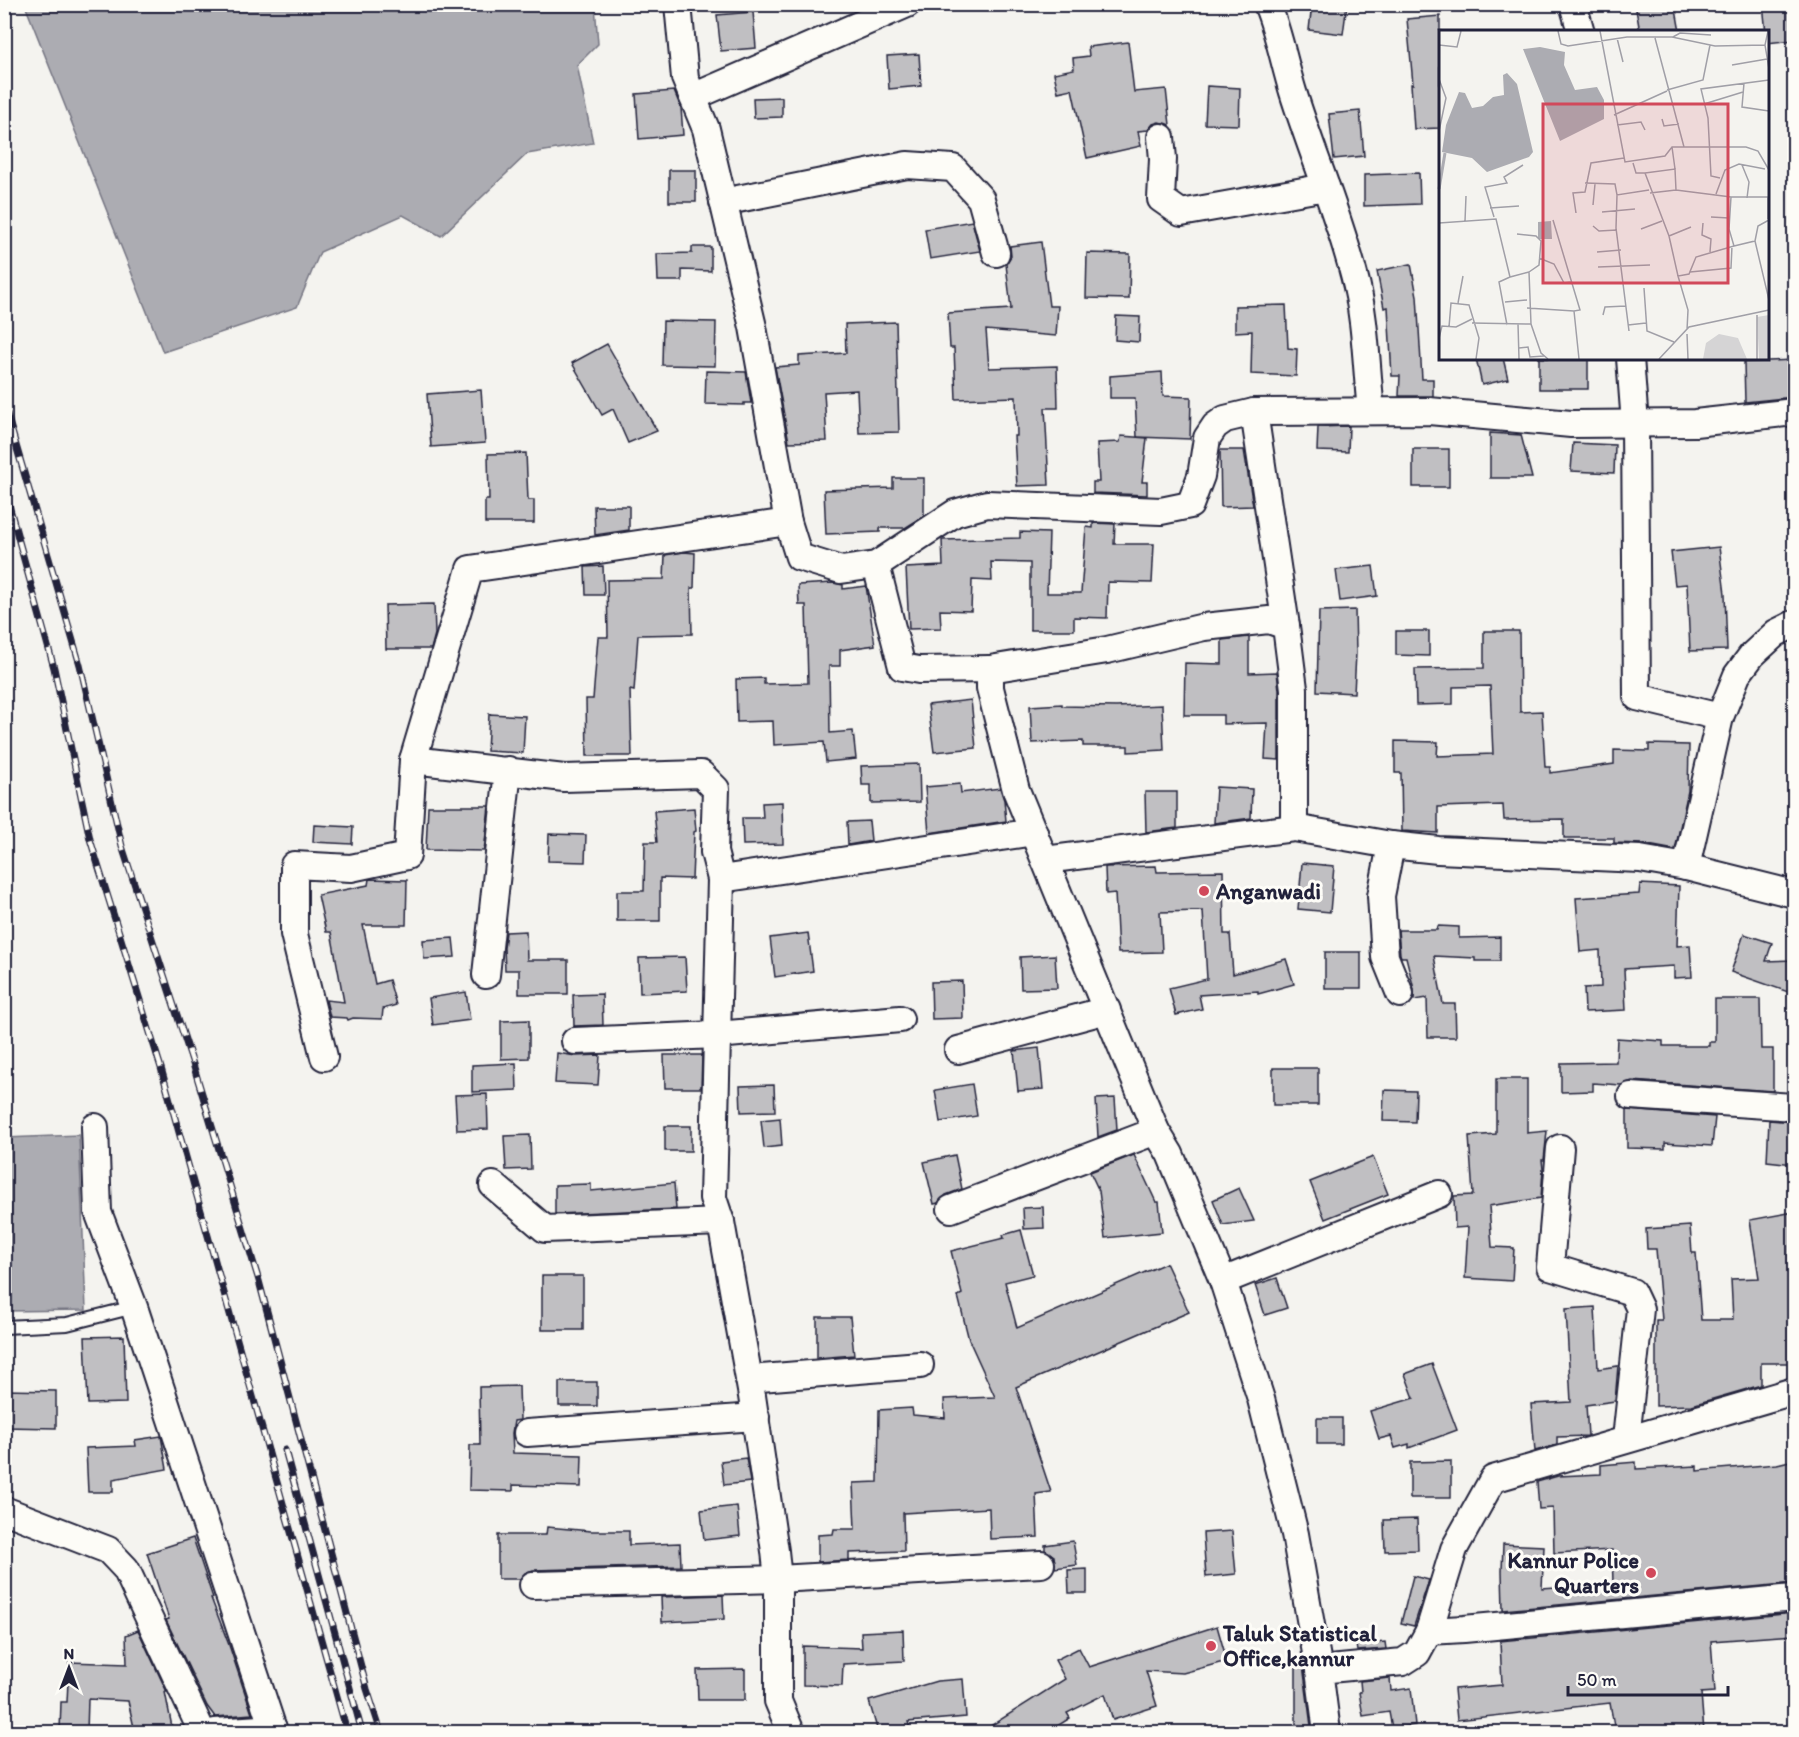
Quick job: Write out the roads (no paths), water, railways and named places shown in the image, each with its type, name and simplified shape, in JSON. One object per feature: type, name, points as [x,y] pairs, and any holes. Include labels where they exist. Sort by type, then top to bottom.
[{"type":"street","points":[[678,4],[685,78],[706,129],[753,327],[788,522],[799,557],[840,570],[876,565],[955,513],[987,504],[1161,511],[1190,505],[1201,476],[1207,438],[1215,426],[1225,418],[1254,412],[1430,411],[1571,424],[1695,423],[1794,412]]},
{"type":"street","points":[[693,98],[907,4]]},
{"type":"street","points":[[1267,4],[1293,92],[1355,276],[1371,411]]},
{"type":"street","points":[[1572,4],[1580,30]]},
{"type":"street","points":[[1161,137],[1163,159],[1161,199],[1181,213],[1326,187]]},
{"type":"street","points":[[723,202],[907,165],[954,168],[981,199],[996,253]]},
{"type":"street","points":[[1630,360],[1635,424],[1636,697],[1720,717]]},
{"type":"street","points":[[1254,412],[1294,689],[1294,828]]},
{"type":"street","points":[[324,1057],[294,934],[294,865],[351,868],[407,856],[413,760],[470,569],[788,522]]},
{"type":"street","points":[[876,565],[902,668],[918,670],[990,669],[1107,650],[1204,627],[1269,620],[1286,626]]},
{"type":"street","points":[[1686,867],[1720,717],[1737,675],[1752,655],[1776,633],[1794,624]]},
{"type":"street","points":[[990,669],[990,688],[1016,790],[1156,1131],[1170,1154],[1223,1281],[1261,1399],[1292,1522],[1319,1670],[1327,1732]]},
{"type":"street","points":[[413,760],[564,778],[701,774],[716,789],[714,852],[721,879],[713,1198],[721,1222],[756,1417],[776,1551],[778,1701],[791,1732]]},
{"type":"street","points":[[486,975],[508,770]]},
{"type":"street","points":[[1045,860],[1294,828],[1391,845],[1438,850],[1640,859],[1686,867],[1794,894]]},
{"type":"street","points":[[721,879],[1034,832]]},
{"type":"street","points":[[1391,845],[1380,897],[1385,957],[1400,994]]},
{"type":"street","points":[[958,1050],[1107,1010]]},
{"type":"street","points":[[575,1041],[717,1035],[900,1019]]},
{"type":"street","points":[[1631,1096],[1794,1107]]},
{"type":"street","points":[[94,1127],[98,1212],[134,1307],[274,1730],[215,1732]]},
{"type":"street","points":[[951,1209],[1156,1131]]},
{"type":"street","points":[[1560,1148],[1550,1267],[1632,1292],[1640,1310],[1626,1439]]},
{"type":"street","points":[[492,1185],[545,1229],[721,1222]]},
{"type":"street","points":[[1223,1281],[1439,1194]]},
{"type":"street","points":[[749,1379],[920,1365]]},
{"type":"street","points":[[1319,1670],[1403,1662],[1417,1653],[1429,1631],[1454,1549],[1493,1479],[1794,1391]]},
{"type":"street","points":[[527,1433],[756,1417]]},
{"type":"street","points":[[4,1510],[108,1550],[126,1569],[202,1732]]},
{"type":"street","points":[[533,1585],[778,1579],[1041,1564]]},
{"type":"street","points":[[1429,1631],[1794,1598]]},
{"type":"lane","points":[[4,1327],[67,1324],[134,1307]]},
{"type":"railway","points":[[4,404],[80,665],[122,846],[193,1064],[259,1281],[367,1689],[381,1732]]},
{"type":"railway","points":[[4,487],[54,668],[90,839],[161,1068],[347,1732]]},
{"type":"railway","points":[[285,1450],[362,1732]]},
{"type":"place","name":"Anganwadi","points":[[1204,891]]},
{"type":"place","name":"Kannur Police Quarters","points":[[1651,1573]]},
{"type":"place","name":"Taluk Statistical Office,kannur","points":[[1211,1646]]}]
